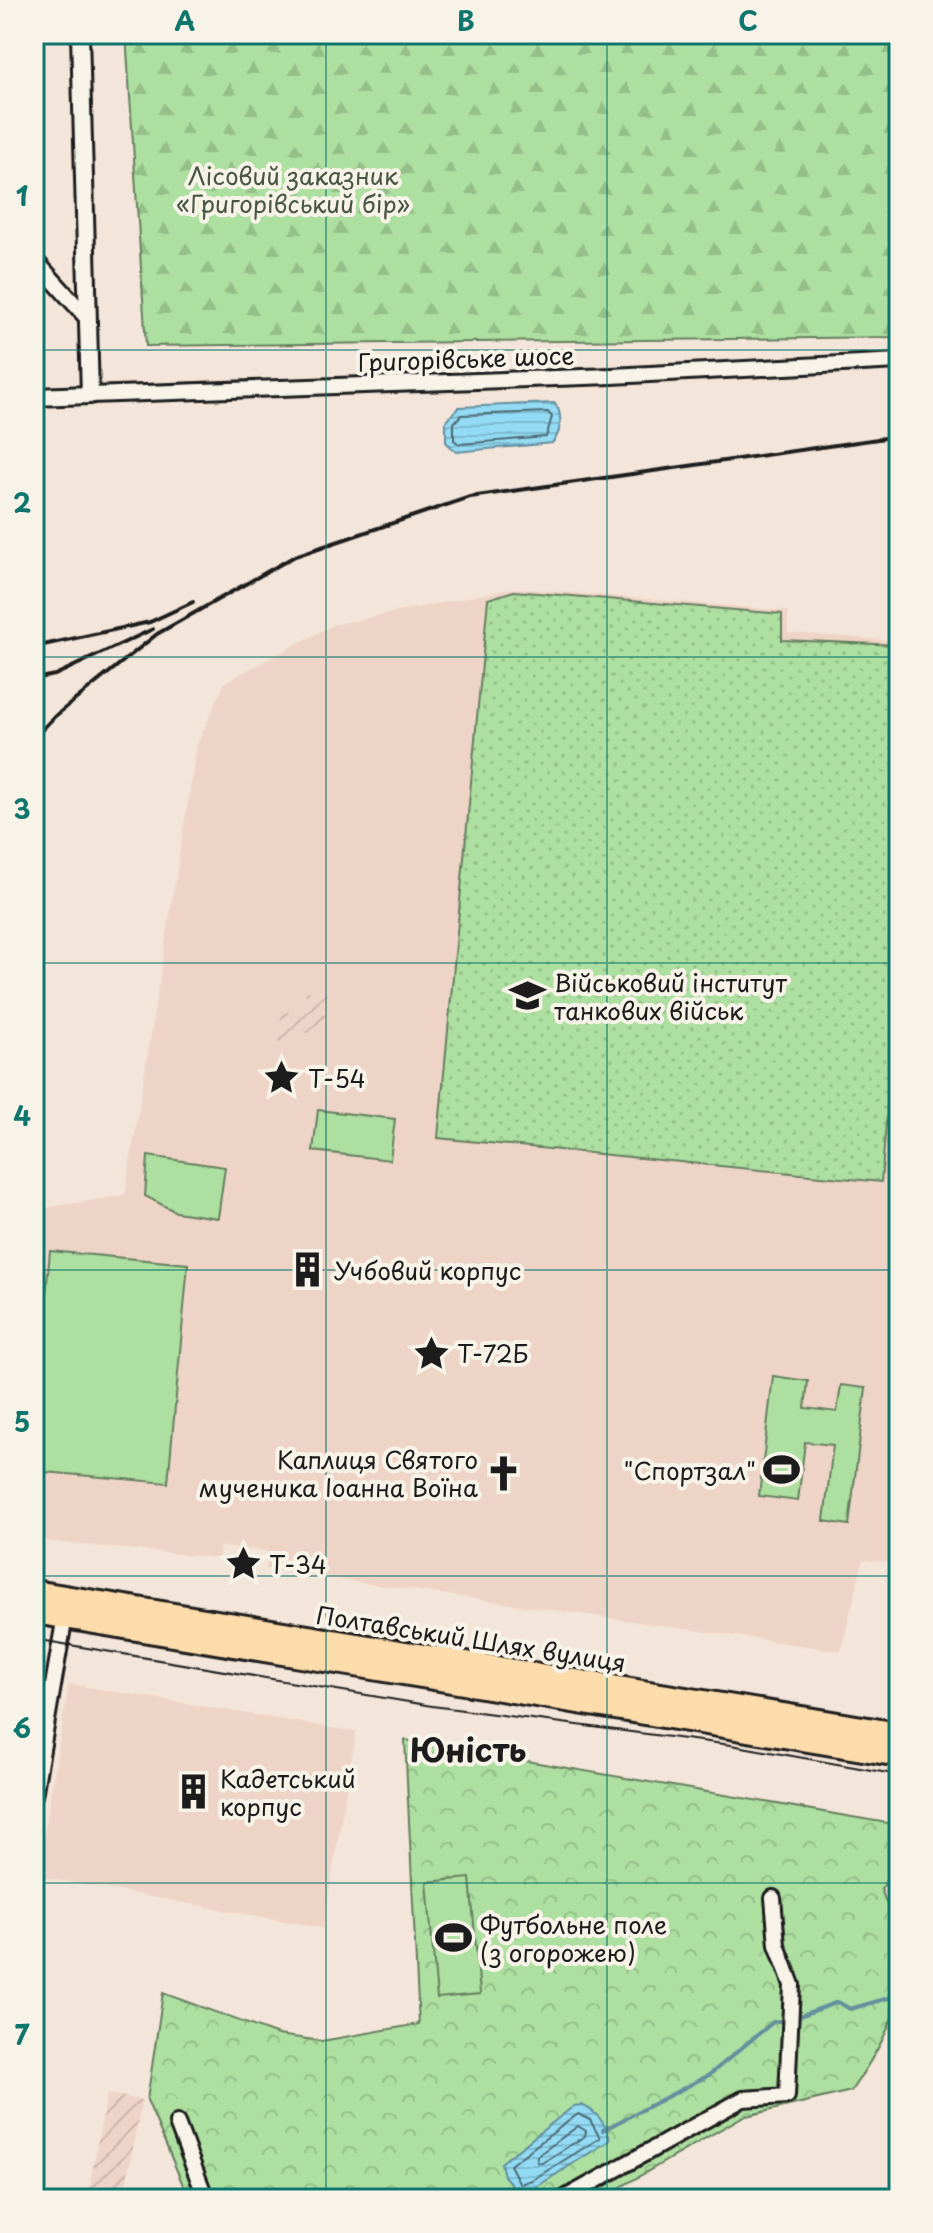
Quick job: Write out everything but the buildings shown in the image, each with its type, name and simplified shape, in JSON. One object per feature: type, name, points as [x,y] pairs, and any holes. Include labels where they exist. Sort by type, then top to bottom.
[{"type":"main road","name":"Полтавський Шлях вулиця","points":[[34,1592],[67,1608],[899,1755]]},
{"type":"main road","name":"Полтавський Шлях вулиця","points":[[34,1612],[67,1608],[899,1734]]},
{"type":"street","points":[[80,34],[90,395]]},
{"type":"street","points":[[34,259],[88,319]]},
{"type":"street","name":"Григорівське шосе","points":[[34,397],[612,376],[899,361]]},
{"type":"street","points":[[34,1796],[67,1608]]},
{"type":"street","points":[[563,2199],[743,2099],[787,2096],[792,1985],[777,1945],[773,1898]]},
{"type":"street","points":[[177,2123],[206,2199]]},
{"type":"shaded area","name":"Військовий інститут танкових військ","points":[[514,588],[788,611],[788,633],[899,641],[899,1563],[863,1560],[841,1651],[266,1569],[267,1551],[220,1547],[218,1558],[34,1540],[34,1210],[125,1195],[197,745],[225,682],[333,625]]},
{"type":"shaded area","points":[[306,991],[328,994],[323,1035],[293,1031],[291,1044],[278,1042],[282,1011],[303,1014]]},
{"type":"shaded area","points":[[69,1684],[356,1732],[323,1928],[37,1876]]},
{"type":"shaded area","points":[[107,2094],[142,2100],[123,2199],[87,2199]]},
{"type":"green space","name":"Лісовий заказник «Григорівський бір»","points":[[126,34],[899,34],[899,337],[146,346]]},
{"type":"green space","points":[[514,591],[782,614],[782,640],[899,645],[899,973],[881,1182],[438,1138],[488,599]]},
{"type":"green space","points":[[318,1110],[395,1119],[390,1160],[313,1151]]},
{"type":"green space","points":[[148,1156],[225,1167],[218,1218],[176,1212],[145,1196]]},
{"type":"green space","points":[[50,1251],[188,1264],[168,1483],[34,1471],[34,1425]]},
{"type":"green space","name":"\"Спортзал\"","points":[[773,1376],[808,1381],[805,1408],[837,1412],[841,1385],[866,1388],[849,1525],[824,1521],[833,1445],[805,1442],[798,1501],[759,1496]]},
{"type":"green space","points":[[405,1740],[899,1825],[899,1866],[881,1889],[899,1947],[899,1994],[882,2040],[851,2091],[742,2117],[600,2199],[189,2199],[147,2100],[163,1993],[278,2035],[322,2041],[419,2024]]},
{"type":"green space","name":"Футбольне поле (з огорожею)","points":[[470,1878],[480,1994],[437,1998],[427,1882]]},
{"type":"water","points":[[554,403],[560,423],[552,443],[456,452],[446,442],[446,421],[459,407]]},
{"type":"water","points":[[581,2105],[600,2119],[610,2140],[520,2194],[504,2176],[501,2163],[574,2106]]},
{"type":"waterway","points":[[794,2018],[838,2002],[850,2009],[899,1995]]},
{"type":"waterway","points":[[603,2130],[709,2075],[773,2022],[785,2020]]},
{"type":"waterway","points":[[508,2199],[521,2188]]},
{"type":"tram line","points":[[34,1639],[432,1706],[731,1745],[899,1775]]},
{"type":"railway","points":[[34,738],[54,717],[157,634],[295,556],[470,497],[899,436]]},
{"type":"railway","points":[[34,647],[150,622],[193,602]]},
{"type":"railway","points":[[34,679],[55,675],[153,629]]},
{"type":"place","name":"Військовий інститут танкових військ","points":[[528,996]]},
{"type":"place","name":"Т-54","points":[[282,1078]]},
{"type":"place","name":"Учбовий корпус","points":[[308,1270]]},
{"type":"place","name":"Т-72Б","points":[[431,1353]]},
{"type":"place","name":"\"Спортзал\"","points":[[782,1470]]},
{"type":"place","name":"Каплиця Святого мученика Іоанна Воїна","points":[[504,1473]]},
{"type":"place","name":"T-34","points":[[243,1564]]},
{"type":"place","name":"Кадетський корпус","points":[[194,1792]]},
{"type":"place","name":"Футбольне поле (з огорожею)","points":[[454,1938]]},
{"type":"district","name":"Юність","points":[[468,1749]]}]
